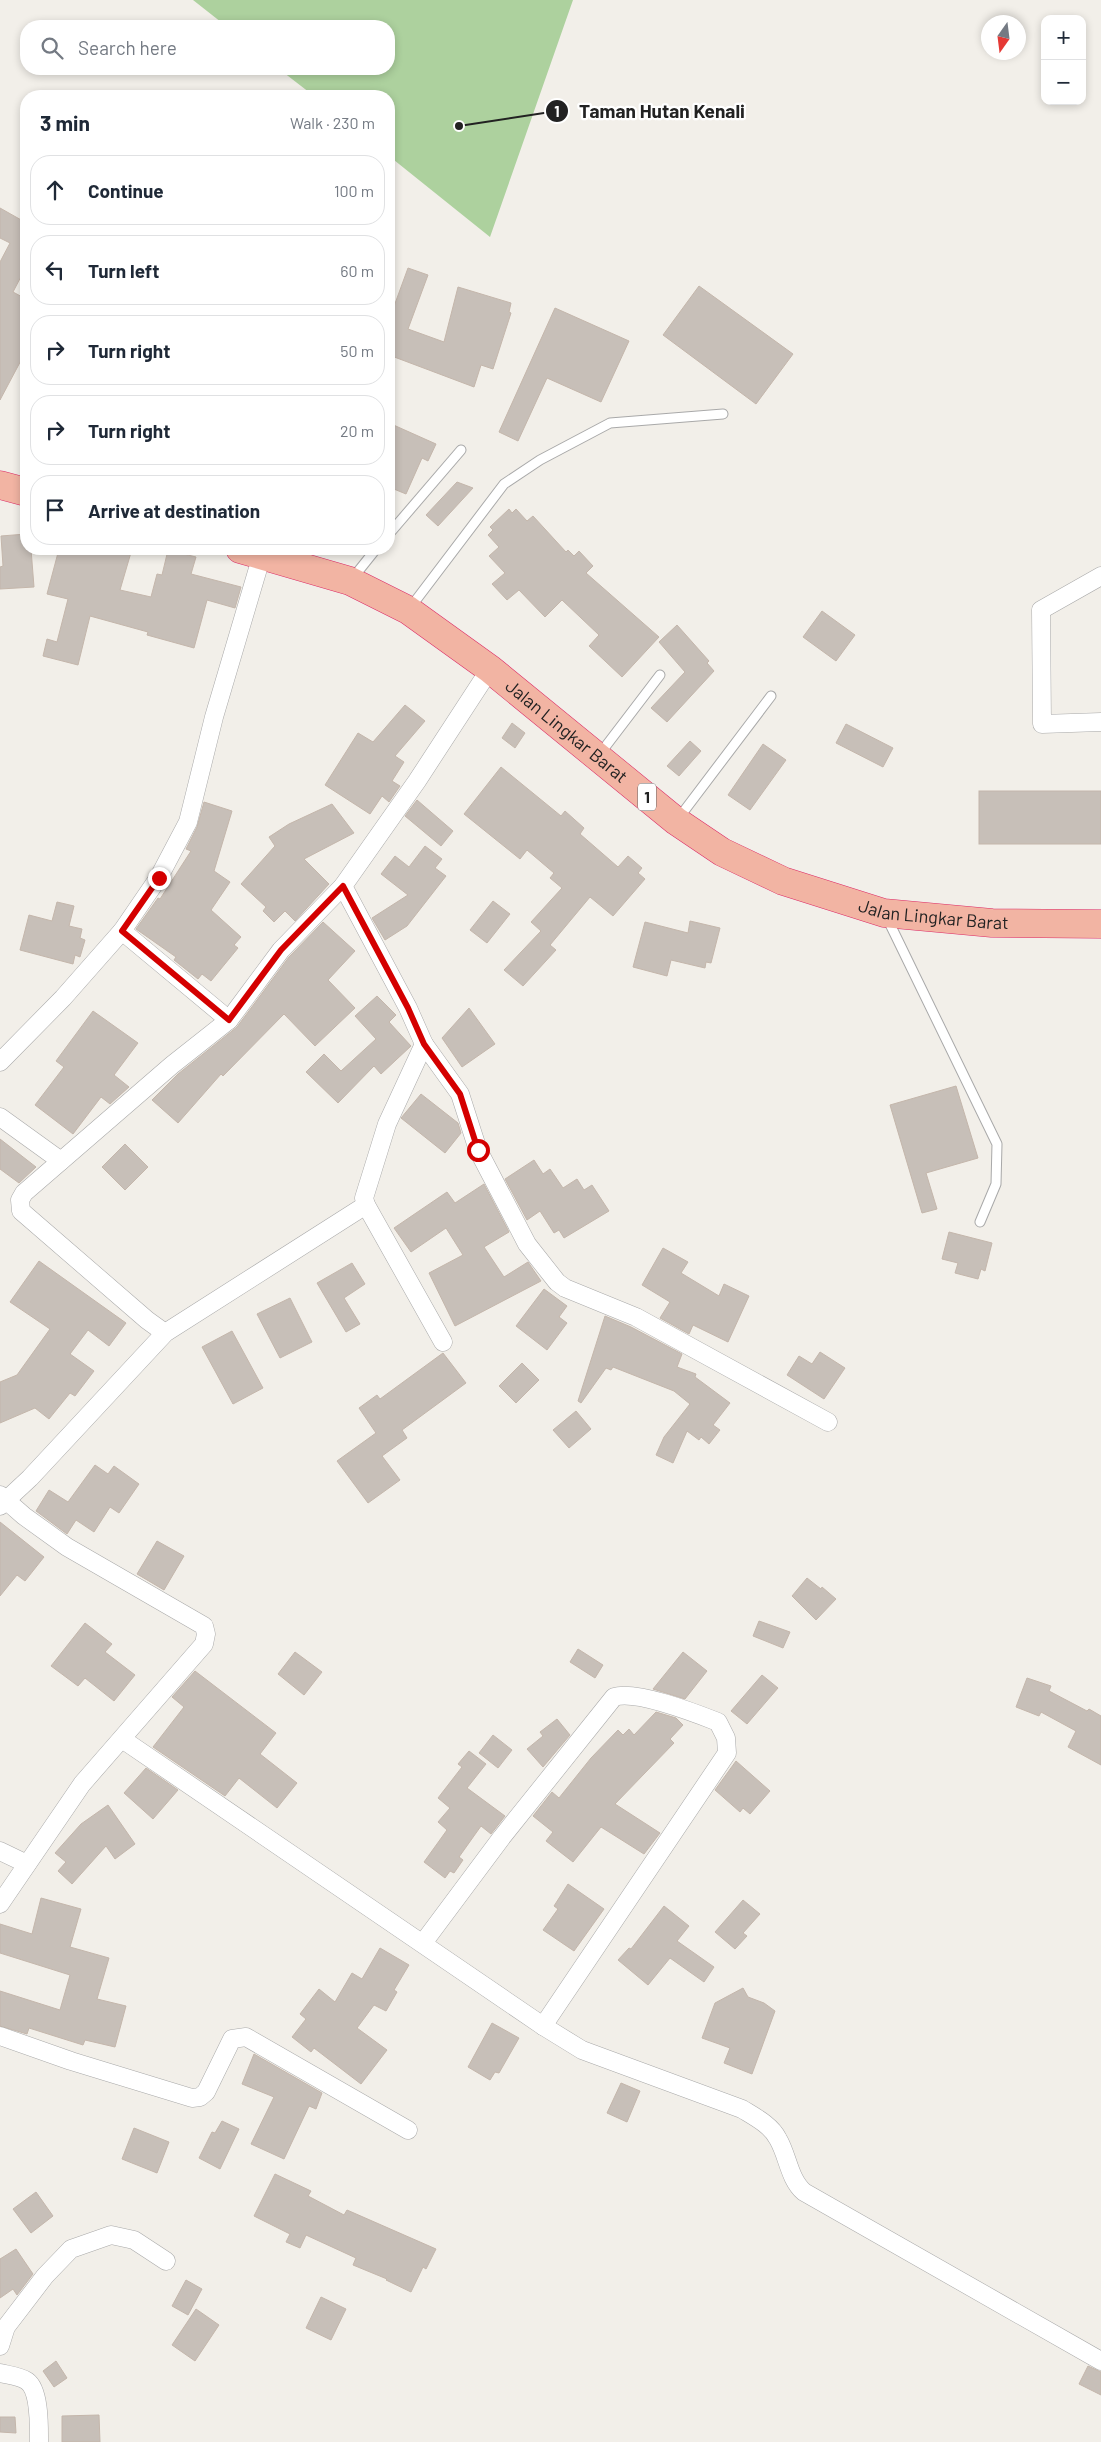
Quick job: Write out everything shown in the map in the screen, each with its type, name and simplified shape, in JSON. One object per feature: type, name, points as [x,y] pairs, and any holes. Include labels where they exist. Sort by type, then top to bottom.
[{"type":"highway","points":[[0,485],[20,490]]},
{"type":"highway","name":"Jalan Lingkar Barat","points":[[261,555],[350,581],[408,610],[490,669],[676,821],[722,852],[783,880],[884,913],[992,923],[1101,924]]},
{"type":"street","points":[[0,1062],[63,998],[122,931],[159,878],[188,822],[250,555]]},
{"type":"street","points":[[1101,576],[1041,610],[1041,619],[1042,724],[1101,722]]},
{"type":"street","points":[[165,1334],[21,1211],[20,1200],[24,1193],[172,1065],[229,1020],[281,950],[343,886],[406,797],[490,669]]},
{"type":"street","points":[[343,886],[408,1008],[424,1044],[460,1094],[478,1150],[527,1244],[557,1282],[565,1288],[636,1318],[828,1422]]},
{"type":"street","points":[[122,931],[229,1020]]},
{"type":"street","points":[[424,1044],[387,1124],[364,1198],[366,1205],[443,1342]]},
{"type":"street","points":[[0,1117],[61,1161]]},
{"type":"street","points":[[0,1904],[82,1784],[204,1644],[206,1634],[204,1626],[67,1547],[2,1501],[30,1478],[165,1334],[366,1205]]},
{"type":"street","points":[[423,1943],[502,1837],[614,1697],[628,1695],[682,1708],[718,1722],[726,1738],[727,1753],[543,2026]]},
{"type":"street","points":[[122,1738],[543,2026],[582,2050],[742,2109],[766,2124],[778,2138],[796,2182],[804,2192],[1101,2361]]},
{"type":"street","points":[[0,1851],[27,1864]]},
{"type":"street","points":[[0,2036],[71,2061],[192,2098],[200,2097],[206,2092],[232,2039],[246,2037],[408,2130]]},
{"type":"street","points":[[0,2346],[6,2327],[45,2276],[70,2250],[111,2235],[134,2240],[166,2261]]},
{"type":"street","points":[[0,2373],[23,2379],[30,2384],[39,2419],[39,2442]]},
{"type":"lane","points":[[408,610],[504,484],[540,460],[610,424],[723,414]]},
{"type":"lane","points":[[395,527],[461,450]]},
{"type":"lane","points":[[350,581],[371,555]]},
{"type":"lane","points":[[597,758],[660,675]]},
{"type":"lane","points":[[676,821],[771,696]]},
{"type":"lane","points":[[884,913],[997,1144],[996,1184],[980,1222]]},
{"type":"green space","points":[[193,0],[573,0],[490,237],[395,161],[395,90],[306,90],[287,75],[395,75],[395,20],[218,20]]},
{"type":"building","points":[[0,208],[20,219],[20,279],[13,292],[20,296],[20,362],[0,400],[0,262],[10,243],[0,238]]},
{"type":"building","points":[[408,268],[428,275],[408,329],[444,342],[458,287],[511,303],[509,312],[511,313],[493,369],[481,365],[474,387],[395,357],[395,304]]},
{"type":"building","points":[[699,286],[793,354],[756,404],[663,335]]},
{"type":"building","points":[[555,308],[629,341],[601,402],[547,378],[518,441],[499,432]]},
{"type":"building","points":[[395,426],[436,444],[428,461],[422,458],[406,494],[395,489]]},
{"type":"building","points":[[457,482],[473,488],[438,526],[426,515]]},
{"type":"building","points":[[509,509],[512,513],[516,509],[527,521],[533,516],[566,552],[568,550],[574,556],[579,551],[593,566],[586,573],[659,637],[622,677],[589,646],[599,635],[562,600],[545,617],[519,590],[507,600],[492,584],[505,573],[489,556],[499,547],[488,535],[493,530],[490,527]]},
{"type":"building","points":[[20,534],[20,555],[31,555],[34,587],[0,589],[0,567],[3,566],[1,536]]},
{"type":"building","points":[[57,555],[130,555],[120,590],[151,597],[157,574],[162,575],[167,555],[196,557],[191,574],[241,587],[235,608],[207,600],[194,648],[147,635],[148,632],[90,616],[78,665],[43,656],[47,639],[57,642],[68,599],[47,594]]},
{"type":"building","points":[[822,611],[855,635],[836,661],[803,637]]},
{"type":"building","points":[[677,625],[709,661],[707,663],[714,671],[667,722],[651,708],[685,672],[659,642]]},
{"type":"building","points":[[405,705],[425,721],[395,756],[404,762],[392,781],[400,786],[389,802],[382,796],[370,814],[325,785],[358,733],[373,742]]},
{"type":"building","points":[[512,723],[525,733],[515,748],[502,738]]},
{"type":"building","points":[[846,724],[893,748],[883,767],[836,743]]},
{"type":"building","points":[[690,741],[701,751],[679,776],[667,766]]},
{"type":"building","points":[[763,744],[786,760],[750,810],[728,795]]},
{"type":"building","points":[[501,767],[561,816],[565,811],[584,828],[580,834],[618,867],[628,856],[642,868],[638,873],[645,879],[613,916],[590,897],[550,945],[556,950],[523,986],[504,970],[541,931],[531,922],[562,888],[550,878],[554,873],[527,850],[520,859],[464,814]]},
{"type":"building","points":[[979,791],[1101,791],[1101,844],[979,844]]},
{"type":"building","points":[[417,800],[453,831],[441,846],[405,816]]},
{"type":"building","points":[[204,802],[232,811],[214,871],[230,882],[211,910],[241,937],[234,945],[238,948],[211,981],[202,974],[198,979],[174,960],[176,957],[136,929],[158,898],[160,899],[191,851],[186,849],[197,827]]},
{"type":"building","points":[[332,804],[354,833],[304,859],[329,884],[295,921],[285,911],[274,922],[263,911],[266,907],[241,884],[275,846],[269,837],[289,824]]},
{"type":"building","points":[[425,846],[442,859],[435,868],[446,876],[407,926],[385,940],[372,918],[408,895],[381,874],[395,856],[409,867]]},
{"type":"building","points":[[493,901],[510,914],[487,943],[470,930]]},
{"type":"building","points":[[57,902],[74,906],[69,926],[82,929],[80,938],[85,940],[80,957],[75,955],[73,964],[20,950],[29,915],[52,921]]},
{"type":"building","points":[[690,921],[720,928],[711,963],[706,962],[705,968],[671,960],[667,976],[633,967],[645,922],[688,933]]},
{"type":"building","points":[[323,922],[355,951],[328,980],[355,1008],[315,1046],[284,1014],[223,1076],[221,1074],[178,1123],[152,1100],[178,1074],[237,1027],[289,957]]},
{"type":"building","points":[[377,996],[396,1015],[389,1022],[411,1046],[381,1074],[374,1066],[338,1103],[306,1072],[324,1054],[341,1071],[376,1039],[355,1016]]},
{"type":"building","points":[[469,1008],[495,1044],[462,1067],[442,1038]]},
{"type":"building","points":[[93,1011],[138,1043],[114,1075],[129,1087],[110,1104],[101,1097],[73,1134],[35,1105],[64,1067],[56,1061]]},
{"type":"building","points":[[956,1086],[978,1158],[926,1173],[937,1209],[922,1213],[890,1105]]},
{"type":"building","points":[[421,1094],[458,1123],[461,1133],[445,1153],[401,1118]]},
{"type":"building","points":[[0,1139],[36,1167],[19,1183],[0,1169]]},
{"type":"building","points":[[125,1144],[148,1167],[125,1190],[102,1167]]},
{"type":"building","points":[[534,1160],[543,1174],[550,1169],[563,1188],[577,1179],[584,1190],[592,1185],[609,1211],[564,1238],[559,1230],[554,1233],[540,1211],[527,1220],[505,1179]]},
{"type":"building","points":[[484,1184],[509,1232],[484,1247],[504,1277],[528,1262],[541,1281],[455,1326],[429,1273],[463,1255],[446,1228],[411,1252],[394,1228],[447,1192],[455,1203]]},
{"type":"building","points":[[949,1232],[992,1243],[985,1271],[981,1269],[978,1279],[955,1273],[958,1263],[942,1259]]},
{"type":"building","points":[[663,1248],[688,1262],[681,1273],[719,1296],[724,1284],[749,1296],[728,1342],[693,1325],[689,1334],[660,1318],[670,1302],[642,1285]]},
{"type":"building","points":[[39,1261],[126,1323],[109,1346],[88,1330],[70,1354],[94,1371],[75,1396],[70,1393],[49,1419],[35,1408],[0,1423],[0,1382],[17,1375],[50,1329],[10,1302]]},
{"type":"building","points":[[352,1263],[365,1284],[344,1298],[360,1324],[346,1332],[317,1283]]},
{"type":"building","points":[[544,1289],[567,1306],[559,1317],[567,1323],[547,1350],[516,1326]]},
{"type":"building","points":[[290,1298],[312,1342],[280,1358],[257,1314]]},
{"type":"building","points":[[605,1316],[631,1327],[682,1354],[677,1367],[696,1374],[695,1377],[730,1403],[713,1425],[720,1430],[709,1444],[701,1437],[699,1440],[687,1431],[673,1463],[656,1455],[664,1437],[690,1404],[674,1391],[613,1367],[611,1370],[606,1368],[581,1403],[578,1401]]},
{"type":"building","points":[[232,1331],[263,1388],[233,1404],[202,1347]]},
{"type":"building","points":[[820,1352],[845,1368],[824,1399],[787,1375],[799,1356],[812,1364]]},
{"type":"building","points":[[443,1353],[466,1383],[402,1430],[407,1438],[382,1456],[400,1480],[368,1503],[337,1461],[376,1433],[359,1408],[377,1395],[380,1399]]},
{"type":"building","points":[[522,1363],[539,1380],[516,1403],[499,1386]]},
{"type":"building","points":[[576,1411],[591,1429],[569,1448],[553,1430]]},
{"type":"building","points":[[95,1465],[108,1474],[114,1466],[139,1484],[119,1513],[110,1507],[94,1532],[76,1520],[67,1534],[36,1511],[49,1490],[68,1502]]},
{"type":"building","points":[[0,1522],[44,1557],[25,1581],[17,1575],[0,1596]]},
{"type":"building","points":[[157,1541],[184,1556],[164,1590],[137,1574]]},
{"type":"building","points":[[807,1578],[821,1589],[822,1587],[836,1599],[816,1620],[792,1596]]},
{"type":"building","points":[[759,1621],[790,1632],[783,1648],[753,1636]]},
{"type":"building","points":[[85,1623],[112,1644],[105,1652],[135,1675],[114,1701],[85,1678],[78,1686],[51,1666]]},
{"type":"building","points":[[578,1649],[603,1665],[595,1678],[570,1662]]},
{"type":"building","points":[[295,1652],[322,1672],[304,1695],[278,1674]]},
{"type":"building","points":[[683,1652],[707,1671],[685,1699],[653,1689]]},
{"type":"building","points":[[195,1671],[276,1733],[260,1754],[297,1783],[277,1808],[239,1778],[225,1796],[153,1747],[184,1707],[172,1697]]},
{"type":"building","points":[[762,1675],[778,1688],[747,1724],[731,1711]]},
{"type":"building","points":[[1027,1678],[1051,1686],[1049,1691],[1087,1711],[1089,1709],[1101,1716],[1101,1765],[1068,1747],[1076,1731],[1041,1712],[1039,1716],[1016,1707]]},
{"type":"building","points":[[656,1712],[676,1718],[683,1725],[670,1739],[674,1743],[615,1804],[660,1833],[644,1854],[601,1827],[573,1862],[546,1841],[553,1832],[533,1816],[552,1792],[559,1798],[591,1758],[618,1730],[623,1735],[629,1729],[634,1735]]},
{"type":"building","points":[[557,1719],[570,1735],[543,1767],[527,1749],[543,1736],[540,1732]]},
{"type":"building","points":[[493,1735],[512,1750],[498,1768],[479,1753]]},
{"type":"building","points":[[469,1751],[486,1764],[467,1788],[505,1816],[491,1834],[481,1826],[459,1857],[463,1860],[454,1873],[450,1871],[445,1878],[424,1862],[447,1830],[438,1822],[450,1808],[438,1798],[462,1767],[458,1764]]},
{"type":"building","points":[[736,1761],[770,1791],[750,1814],[743,1808],[740,1812],[715,1790]]},
{"type":"building","points":[[146,1768],[178,1790],[153,1819],[124,1793]]},
{"type":"building","points":[[108,1805],[135,1844],[115,1859],[106,1846],[72,1884],[58,1871],[66,1862],[55,1853],[81,1824]]},
{"type":"building","points":[[568,1884],[604,1909],[574,1951],[543,1930],[558,1909],[554,1906]]},
{"type":"building","points":[[41,1898],[81,1909],[70,1947],[109,1958],[97,1999],[126,2006],[115,2047],[85,2040],[83,2045],[29,2028],[27,2034],[0,2026],[0,1991],[60,2010],[70,1975],[0,1953],[0,1924],[32,1934]]},
{"type":"building","points":[[743,1900],[760,1914],[743,1933],[747,1936],[735,1949],[715,1932]]},
{"type":"building","points":[[664,1906],[689,1926],[677,1941],[714,1967],[704,1982],[670,1958],[648,1985],[618,1960],[629,1948],[631,1949]]},
{"type":"building","points":[[380,1948],[409,1965],[394,1990],[397,1992],[386,2011],[374,2005],[357,2028],[387,2050],[361,2084],[314,2048],[311,2052],[292,2037],[306,2019],[300,2014],[319,1989],[335,2002],[352,1973],[362,1979]]},
{"type":"building","points":[[743,1988],[748,1997],[764,2003],[775,2011],[752,2074],[724,2063],[730,2048],[702,2038],[715,2003]]},
{"type":"building","points":[[492,2023],[519,2038],[499,2073],[495,2072],[490,2080],[468,2067]]},
{"type":"building","points":[[254,2054],[322,2093],[316,2109],[309,2106],[284,2159],[251,2144],[274,2097],[242,2084]]},
{"type":"building","points":[[621,2083],[640,2091],[627,2122],[607,2113]]},
{"type":"building","points":[[222,2121],[239,2129],[220,2169],[199,2158],[212,2132],[215,2133]]},
{"type":"building","points":[[134,2128],[169,2142],[157,2173],[122,2159]]},
{"type":"building","points":[[275,2174],[311,2191],[308,2196],[344,2215],[347,2210],[436,2249],[426,2269],[423,2267],[411,2292],[387,2279],[353,2265],[356,2258],[306,2235],[300,2248],[286,2242],[290,2234],[254,2216]]},
{"type":"building","points":[[36,2192],[53,2216],[31,2233],[13,2209]]},
{"type":"building","points":[[16,2249],[33,2274],[17,2295],[13,2289],[0,2298],[0,2259]]},
{"type":"building","points":[[186,2280],[202,2289],[188,2315],[172,2306]]},
{"type":"building","points":[[321,2297],[346,2309],[331,2340],[306,2328]]},
{"type":"building","points":[[196,2309],[219,2325],[195,2361],[172,2345]]},
{"type":"building","points":[[56,2361],[67,2378],[54,2387],[43,2371]]},
{"type":"building","points":[[1088,2366],[1101,2372],[1101,2395],[1079,2384]]},
{"type":"building","points":[[99,2415],[100,2442],[62,2442],[62,2416]]},
{"type":"building","points":[[0,2417],[15,2417],[16,2433],[0,2432]]},
{"type":"place","name":"Taman Hutan Kenali","points":[[459,126]]},
{"type":"route","points":[[159,878],[122,931],[229,1020],[281,950],[343,886],[408,1008],[424,1044],[460,1094],[478,1150]]}]
